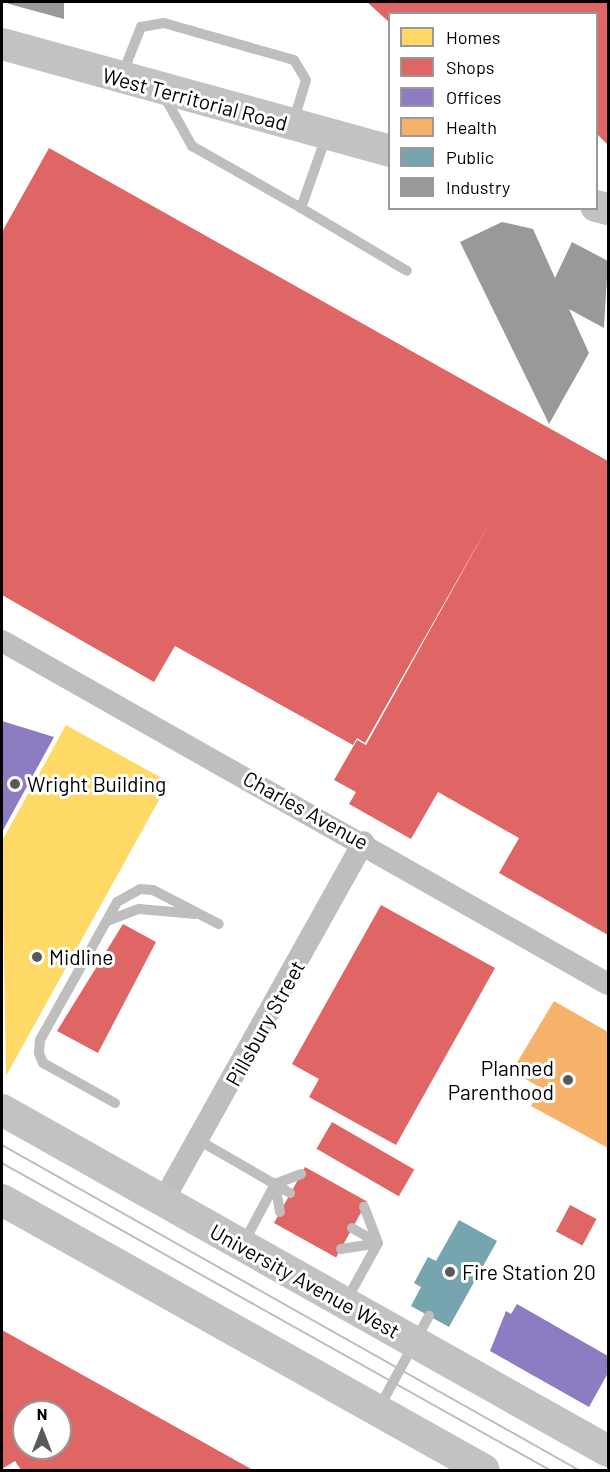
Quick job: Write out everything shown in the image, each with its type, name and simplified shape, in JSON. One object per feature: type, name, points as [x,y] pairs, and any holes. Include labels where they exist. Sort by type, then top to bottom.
[{"type":"main road","name":"West Territorial Road","points":[[4,51],[121,78],[388,150]]},
{"type":"main road","name":"University Avenue West","points":[[2,1110],[609,1451]]},
{"type":"main road","points":[[2,1200],[484,1470]]},
{"type":"street","name":"Charles Avenue","points":[[2,641],[364,842],[609,984]]},
{"type":"street","name":"Pillsbury Street","points":[[163,1202],[200,1142],[364,842]]},
{"type":"lane","points":[[121,78],[141,27],[164,23],[294,60],[306,80],[293,125]]},
{"type":"lane","points":[[160,89],[192,146],[407,271]]},
{"type":"lane","points":[[301,208],[327,134]]},
{"type":"lane","points":[[115,1103],[43,1063],[39,1053],[40,1040],[117,902],[140,889],[167,894],[219,924]]},
{"type":"lane","points":[[107,921],[139,909],[203,915]]},
{"type":"lane","points":[[200,1142],[290,1193]]},
{"type":"lane","points":[[242,1246],[275,1184],[301,1174]]},
{"type":"lane","points":[[275,1184],[280,1212]]},
{"type":"lane","points":[[364,1208],[378,1243]]},
{"type":"lane","points":[[352,1228],[378,1243]]},
{"type":"lane","points":[[341,1249],[378,1243]]},
{"type":"lane","points":[[345,1304],[378,1243]]},
{"type":"lane","points":[[378,1410],[416,1344],[429,1316]]},
{"type":"building: Homes","name":"Midline","points":[[66,725],[169,782],[6,1076],[2,841]]},
{"type":"building: Shops","points":[[367,2],[608,2],[608,145],[598,135],[598,12],[388,12],[388,21]]},
{"type":"building: Shops","points":[[49,148],[608,461],[608,935],[499,873],[519,838],[438,792],[411,839],[349,804],[356,792],[334,780],[357,740],[366,745],[493,517],[365,743],[357,738],[353,745],[175,646],[154,682],[2,595],[2,232]]},
{"type":"building: Shops","points":[[381,905],[495,968],[396,1145],[309,1097],[319,1079],[292,1064]]},
{"type":"building: Shops","points":[[123,924],[156,942],[98,1053],[57,1031]]},
{"type":"building: Shops","points":[[332,1122],[414,1170],[399,1196],[317,1149]]},
{"type":"building: Shops","points":[[305,1167],[367,1201],[336,1257],[274,1223]]},
{"type":"building: Shops","points":[[570,1205],[596,1219],[582,1246],[556,1231]]},
{"type":"building: Shops","points":[[2,1330],[253,1470],[21,1470],[15,1461],[2,1469]]},
{"type":"building: Offices","name":"Wright Building","points":[[2,721],[54,737],[2,832]]},
{"type":"building: Offices","points":[[517,1304],[608,1356],[608,1373],[589,1407],[490,1351],[506,1311],[511,1314]]},
{"type":"building: Health","name":"Planned Parenthood","points":[[554,1001],[608,1032],[608,1148],[531,1106],[541,1088],[512,1071]]},
{"type":"building: Public","name":"Fire Station 20","points":[[459,1220],[497,1241],[449,1327],[411,1306],[421,1287],[414,1283],[428,1257],[436,1261]]},
{"type":"building: Industry","points":[[2,2],[64,2],[64,19]]},
{"type":"building: Industry","points":[[502,222],[533,229],[555,278],[572,242],[608,261],[604,328],[569,309],[589,353],[549,424],[460,242]]},
{"type":"tram line","points":[[2,1145],[579,1470]]},
{"type":"tram line","points":[[2,1163],[550,1470]]},
{"type":"place","name":"Wright Building","points":[[15,784]]},
{"type":"place","name":"Midline","points":[[37,957]]},
{"type":"place","name":"Planned Parenthood","points":[[568,1080]]},
{"type":"place","name":"Fire Station 20","points":[[450,1272]]}]
